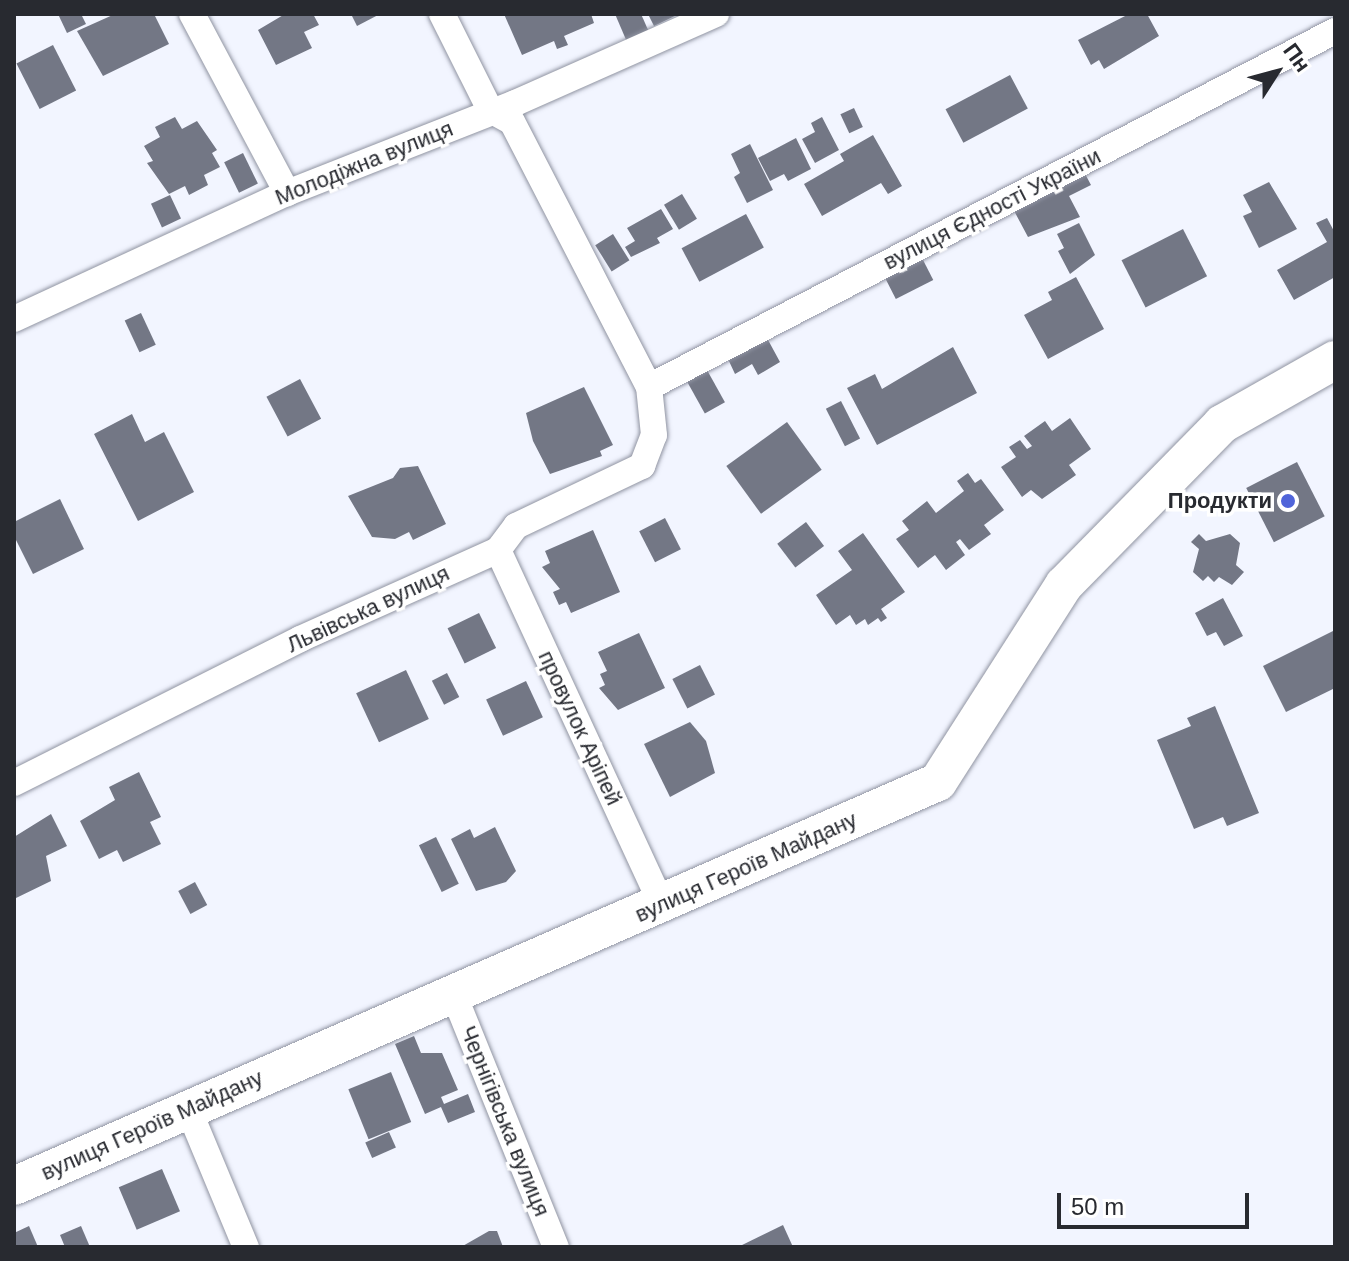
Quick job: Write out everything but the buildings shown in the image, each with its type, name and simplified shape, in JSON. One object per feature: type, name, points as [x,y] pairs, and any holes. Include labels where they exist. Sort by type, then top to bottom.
[{"type":"street","points":[[192,14],[287,193]]},
{"type":"street","points":[[442,14],[490,110],[512,122],[649,387]]},
{"type":"street","name":"Молодіжна вулиця","points":[[14,319],[287,193],[716,14]]},
{"type":"street","name":"вулиця Єдності України","points":[[649,387],[1335,31]]},
{"type":"street","name":"вулиця Героїв Майдану","points":[[14,1186],[938,782],[1064,585],[1222,424],[1335,360]]},
{"type":"street","name":"Львівська вулиця","points":[[14,783],[300,639],[498,550],[516,526],[642,466],[654,435],[649,387]]},
{"type":"street","name":"провулок Аріпей","points":[[498,550],[662,905]]},
{"type":"street","name":"Чернігівська вулиця","points":[[454,995],[556,1247]]},
{"type":"street","points":[[188,1108],[246,1247]]},
{"type":"place","name":"Продукти","points":[[1288,501]]}]
